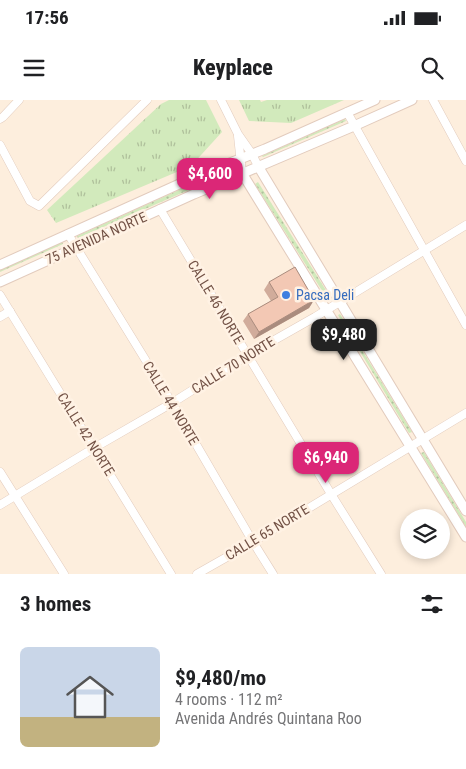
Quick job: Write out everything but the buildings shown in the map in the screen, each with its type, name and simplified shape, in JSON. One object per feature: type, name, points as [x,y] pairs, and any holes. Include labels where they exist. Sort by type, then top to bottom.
[{"type":"street","points":[[0,118],[19,100]]},
{"type":"street","points":[[0,145],[30,201],[39,206],[147,100]]},
{"type":"street","points":[[221,100],[238,134],[252,154],[466,511]]},
{"type":"street","name":"75 AVENIDA NORTE","points":[[0,265],[197,176],[265,149],[375,100]]},
{"type":"street","name":"75 AVENIDA NORTE","points":[[0,282],[160,209],[412,100]]},
{"type":"street","points":[[432,100],[466,161]]},
{"type":"street","points":[[347,112],[466,325]]},
{"type":"street","points":[[238,134],[242,173],[466,537]]},
{"type":"street","name":"CALLE 46 NORTE","points":[[160,209],[381,574]]},
{"type":"street","name":"CALLE 70 NORTE","points":[[0,505],[94,448],[172,404],[248,355],[466,225]]},
{"type":"street","name":"CALLE 44 NORTE","points":[[68,234],[273,574]]},
{"type":"street","name":"CALLE 42 NORTE","points":[[0,295],[171,574]]},
{"type":"street","points":[[0,317],[10,311]]},
{"type":"street","name":"CALLE 65 NORTE","points":[[197,574],[466,413]]},
{"type":"street","points":[[0,472],[64,574]]},
{"type":"green space","points":[[169,100],[206,100],[222,132],[191,166],[56,223],[47,210],[161,104]]},
{"type":"green space","points":[[239,100],[260,100],[261,102],[267,100],[344,100],[291,123],[249,121]]},
{"type":"green space","points":[[345,119],[346,121],[262,156]]},
{"type":"green space","points":[[234,167],[235,170],[78,238],[77,236],[199,181]]},
{"type":"green space","points":[[258,182],[329,295],[326,297],[255,184]]},
{"type":"green space","points":[[62,242],[63,244],[0,272],[0,270]]},
{"type":"green space","points":[[340,314],[412,432],[409,433],[338,315]]},
{"type":"green space","points":[[424,452],[466,522],[466,527],[421,453]]},
{"type":"place","name":"Pacsa Deli","points":[[286,295]]}]
